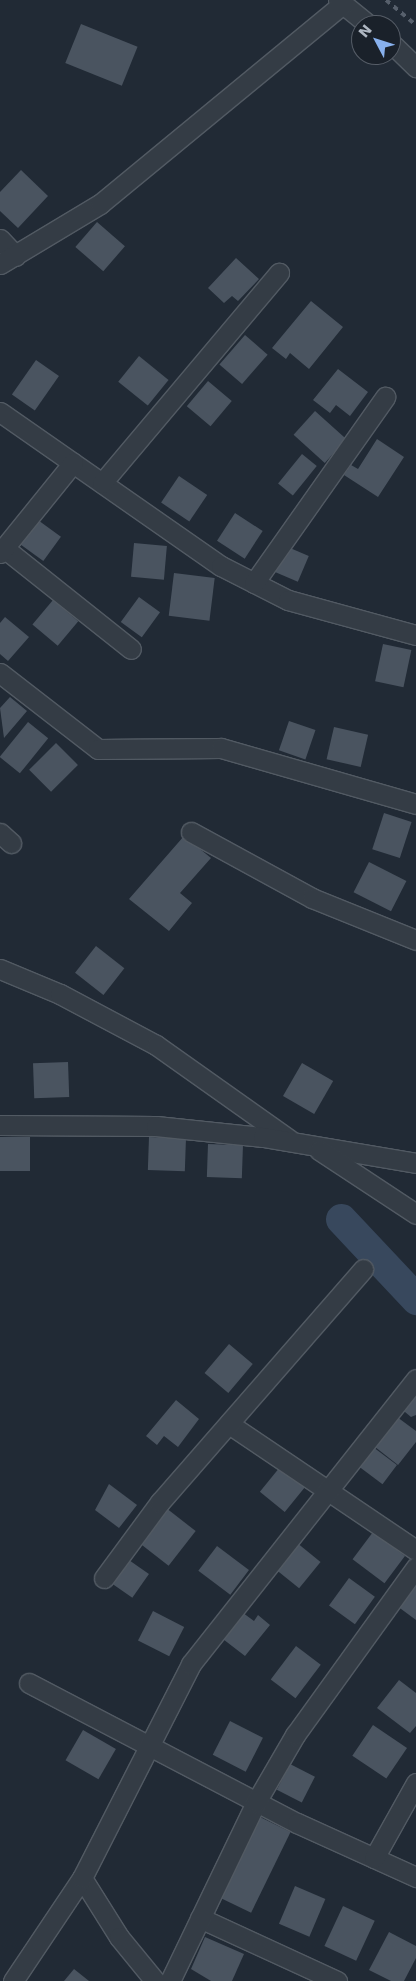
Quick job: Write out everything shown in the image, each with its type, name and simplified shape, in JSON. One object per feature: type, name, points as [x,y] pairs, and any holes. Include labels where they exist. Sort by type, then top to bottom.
[{"type":"street","points":[[0,238],[8,260],[100,204],[341,2],[357,15]]},
{"type":"street","points":[[401,53],[416,67]]},
{"type":"street","points":[[102,483],[279,274]]},
{"type":"street","points":[[254,583],[385,397]]},
{"type":"street","points":[[0,412],[221,566],[288,600],[416,635]]},
{"type":"street","points":[[74,463],[2,550],[131,649]]},
{"type":"street","points":[[0,673],[98,749],[221,748],[416,804]]},
{"type":"street","points":[[191,832],[312,898],[416,940]]},
{"type":"street","points":[[0,969],[60,994],[156,1045],[303,1144],[416,1214]]},
{"type":"street","points":[[0,1125],[156,1126],[303,1144],[416,1163]]},
{"type":"street","points":[[104,1578],[160,1502],[363,1269]]},
{"type":"street","points":[[13,1981],[82,1878],[191,1664],[416,1379]]},
{"type":"street","points":[[229,1424],[416,1550]]},
{"type":"street","points":[[170,1981],[256,1802],[335,1676],[416,1567]]},
{"type":"street","points":[[29,1683],[150,1744],[256,1802],[416,1877]]},
{"type":"street","points":[[374,1858],[416,1784]]},
{"type":"street","points":[[82,1878],[119,1937],[155,1981]]},
{"type":"street","points":[[200,1918],[337,1981]]},
{"type":"building","points":[[81,24],[138,47],[122,86],[65,63]]},
{"type":"building","points":[[21,170],[48,196],[18,228],[0,211],[0,192]]},
{"type":"building","points":[[97,222],[125,246],[103,271],[75,247]]},
{"type":"building","points":[[236,258],[259,279],[238,301],[232,296],[224,303],[208,288]]},
{"type":"building","points":[[311,301],[343,327],[309,369],[290,353],[286,359],[272,348]]},
{"type":"building","points":[[245,335],[268,355],[242,384],[219,364]]},
{"type":"building","points":[[139,356],[169,380],[148,406],[118,382]]},
{"type":"building","points":[[36,360],[59,376],[35,410],[12,394]]},
{"type":"building","points":[[338,369],[368,392],[350,416],[336,405],[330,413],[313,400]]},
{"type":"building","points":[[208,381],[232,401],[211,426],[187,406]]},
{"type":"building","points":[[315,411],[346,439],[325,463],[294,435]]},
{"type":"building","points":[[377,439],[404,457],[378,497],[344,475],[351,465],[358,469]]},
{"type":"building","points":[[302,454],[317,466],[293,495],[278,484]]},
{"type":"building","points":[[179,476],[207,495],[189,522],[161,503]]},
{"type":"building","points":[[235,513],[263,531],[245,559],[217,541]]},
{"type":"building","points":[[31,515],[61,537],[43,561],[13,539]]},
{"type":"building","points":[[134,543],[167,546],[164,580],[131,577]]},
{"type":"building","points":[[283,545],[309,556],[298,582],[272,571]]},
{"type":"building","points":[[174,573],[215,578],[209,621],[169,616]]},
{"type":"building","points":[[139,597],[160,612],[142,637],[121,622]]},
{"type":"building","points":[[53,600],[78,621],[58,646],[32,625]]},
{"type":"building","points":[[5,617],[29,637],[8,661],[0,654],[0,623]]},
{"type":"building","points":[[383,644],[411,650],[403,687],[375,681]]},
{"type":"building","points":[[10,697],[27,711],[4,738],[0,708]]},
{"type":"building","points":[[289,721],[315,730],[305,759],[279,750]]},
{"type":"building","points":[[28,722],[48,738],[20,773],[0,757]]},
{"type":"building","points":[[334,727],[368,735],[361,767],[327,759]]},
{"type":"building","points":[[56,743],[78,765],[51,792],[29,770]]},
{"type":"building","points":[[384,813],[412,822],[400,858],[372,849]]},
{"type":"building","points":[[184,836],[211,858],[180,893],[192,903],[169,931],[129,899]]},
{"type":"building","points":[[369,862],[406,881],[391,911],[354,892]]},
{"type":"building","points":[[96,946],[124,968],[103,995],[75,973]]},
{"type":"building","points":[[68,1062],[69,1097],[34,1098],[33,1063]]},
{"type":"building","points":[[302,1063],[333,1081],[314,1114],[283,1096]]},
{"type":"building","points":[[0,1137],[30,1137],[30,1171],[0,1171]]},
{"type":"building","points":[[149,1137],[186,1138],[185,1171],[148,1170]]},
{"type":"building","points":[[208,1144],[243,1145],[242,1178],[207,1177]]},
{"type":"building","points":[[229,1344],[253,1364],[228,1393],[205,1373]]},
{"type":"building","points":[[416,1388],[416,1415],[411,1417],[399,1407]]},
{"type":"building","points":[[176,1400],[199,1419],[178,1447],[164,1436],[157,1445],[146,1436]]},
{"type":"building","points":[[393,1414],[416,1431],[416,1442],[398,1465],[370,1443]]},
{"type":"building","points":[[369,1444],[397,1465],[383,1484],[355,1463]]},
{"type":"building","points":[[280,1467],[305,1487],[285,1512],[260,1492]]},
{"type":"building","points":[[109,1484],[137,1505],[119,1528],[95,1510]]},
{"type":"building","points":[[161,1504],[196,1531],[169,1566],[134,1539]]},
{"type":"building","points":[[373,1532],[405,1556],[384,1583],[353,1559]]},
{"type":"building","points":[[291,1538],[321,1562],[299,1588],[270,1564]]},
{"type":"building","points":[[217,1546],[249,1570],[230,1595],[198,1571]]},
{"type":"building","points":[[126,1558],[149,1574],[132,1598],[109,1582]]},
{"type":"building","points":[[416,1572],[416,1620],[393,1603]]},
{"type":"building","points":[[349,1578],[375,1597],[355,1624],[329,1606]]},
{"type":"building","points":[[239,1610],[254,1621],[258,1615],[270,1625],[245,1656],[219,1636]]},
{"type":"building","points":[[153,1611],[184,1627],[169,1656],[138,1640]]},
{"type":"building","points":[[296,1646],[321,1665],[295,1698],[271,1680]]},
{"type":"building","points":[[399,1680],[416,1693],[416,1726],[410,1733],[377,1708]]},
{"type":"building","points":[[230,1721],[263,1738],[246,1772],[213,1755]]},
{"type":"building","points":[[373,1725],[407,1748],[386,1779],[352,1756]]},
{"type":"building","points":[[83,1730],[116,1749],[98,1779],[66,1760]]},
{"type":"building","points":[[290,1764],[315,1777],[302,1803],[277,1790]]},
{"type":"building","points":[[260,1817],[291,1832],[251,1913],[221,1898]]},
{"type":"building","points":[[295,1886],[325,1899],[309,1937],[279,1924]]},
{"type":"building","points":[[343,1906],[375,1921],[356,1961],[324,1946]]},
{"type":"building","points":[[389,1932],[416,1946],[416,1958],[404,1981],[391,1981],[369,1970]]},
{"type":"building","points":[[205,1937],[244,1954],[232,1981],[211,1981],[191,1969]]},
{"type":"building","points":[[74,1969],[89,1981],[64,1981]]},
{"type":"waterway","points":[[341,1219],[416,1299]]},
{"type":"railway","points":[[386,0],[416,25]]}]
